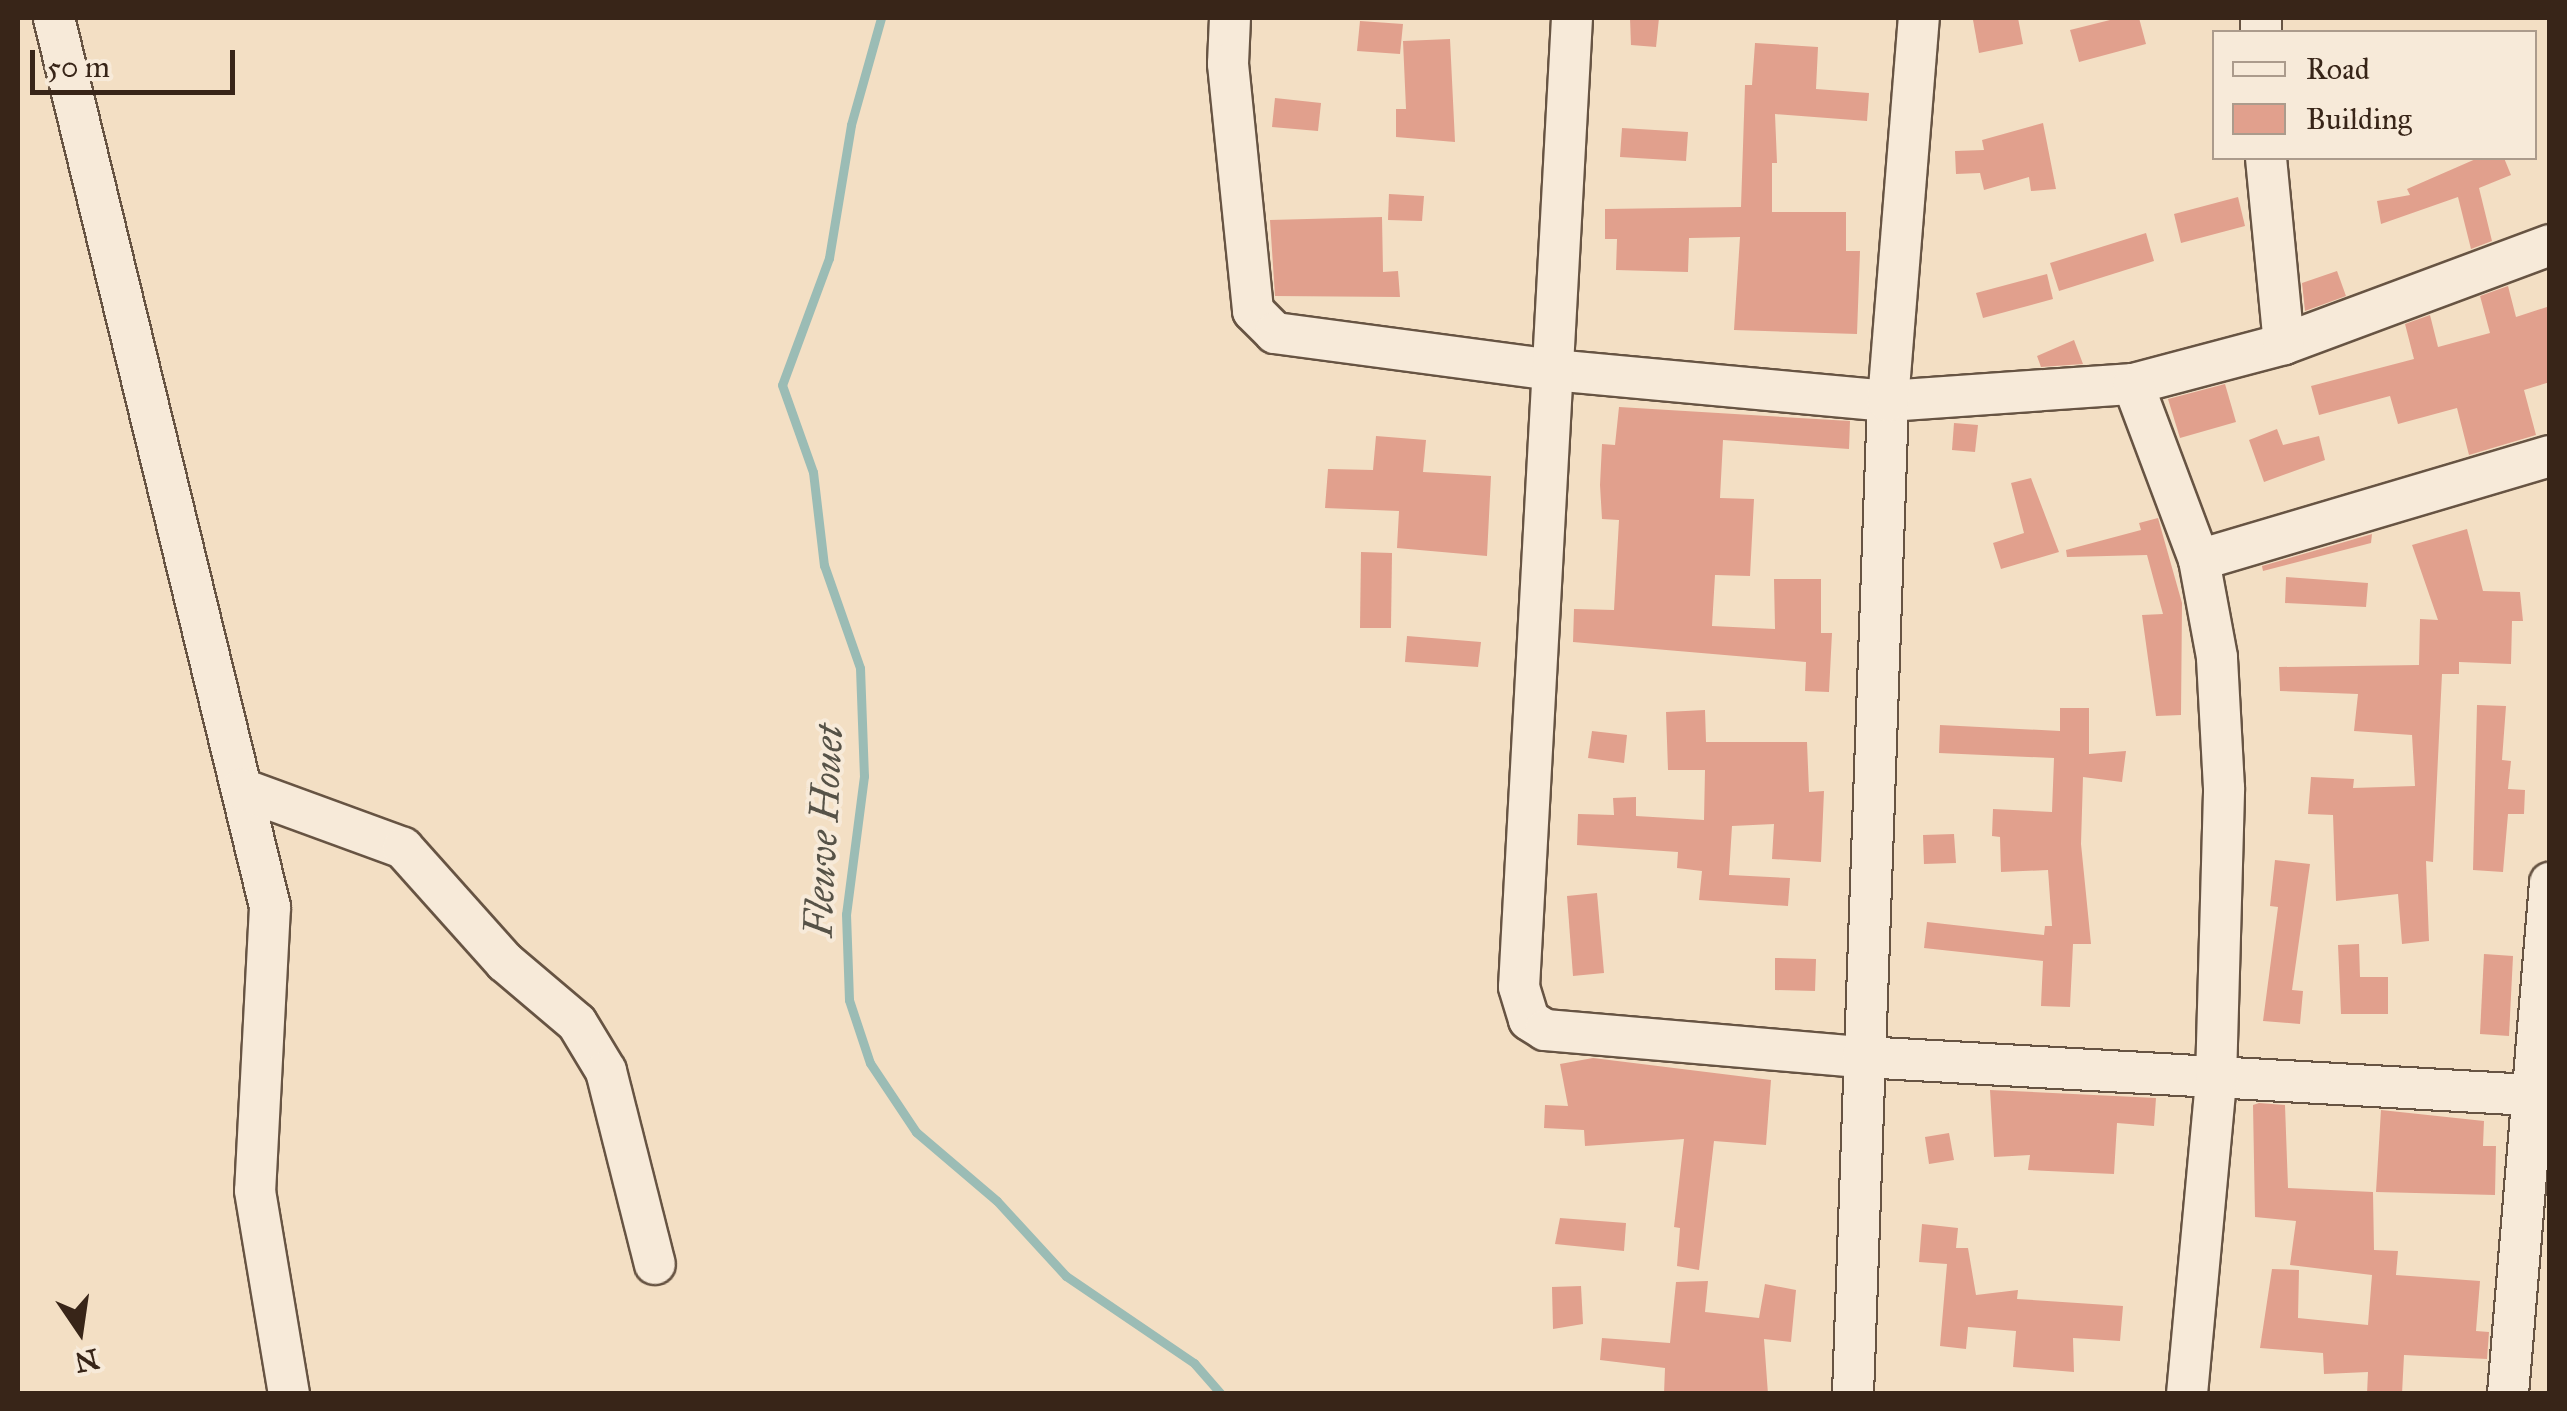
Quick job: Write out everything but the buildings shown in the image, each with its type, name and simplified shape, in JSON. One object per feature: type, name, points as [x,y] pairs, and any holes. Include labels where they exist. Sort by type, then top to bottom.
[{"type":"street","points":[[54,18],[270,907],[255,1190],[289,1394]]},
{"type":"street","points":[[1230,18],[1228,64],[1257,320],[1275,332],[1552,370],[1888,401],[2133,384],[2284,344],[2550,245]]},
{"type":"street","points":[[1572,18],[1520,1006],[1545,1030],[1863,1056],[2530,1095]]},
{"type":"street","points":[[1853,1394],[1888,401],[1920,18]]},
{"type":"street","points":[[2266,160],[2284,344]]},
{"type":"street","points":[[2133,384],[2199,560],[2217,657],[2224,788],[2216,1078],[2187,1394]]},
{"type":"street","points":[[2199,560],[2550,456]]},
{"type":"street","points":[[242,789],[403,848],[505,962],[577,1022],[606,1071],[655,1264]]},
{"type":"street","points":[[2508,1394],[2534,1240],[2530,1095],[2550,884]]},
{"type":"waterway","name":"Fleuve Houet","points":[[881,18],[851,125],[829,258],[782,385],[813,472],[824,565],[860,668],[864,776],[846,914],[849,1000],[870,1063],[916,1132],[997,1201],[1066,1276],[1194,1363],[1221,1394]]}]
